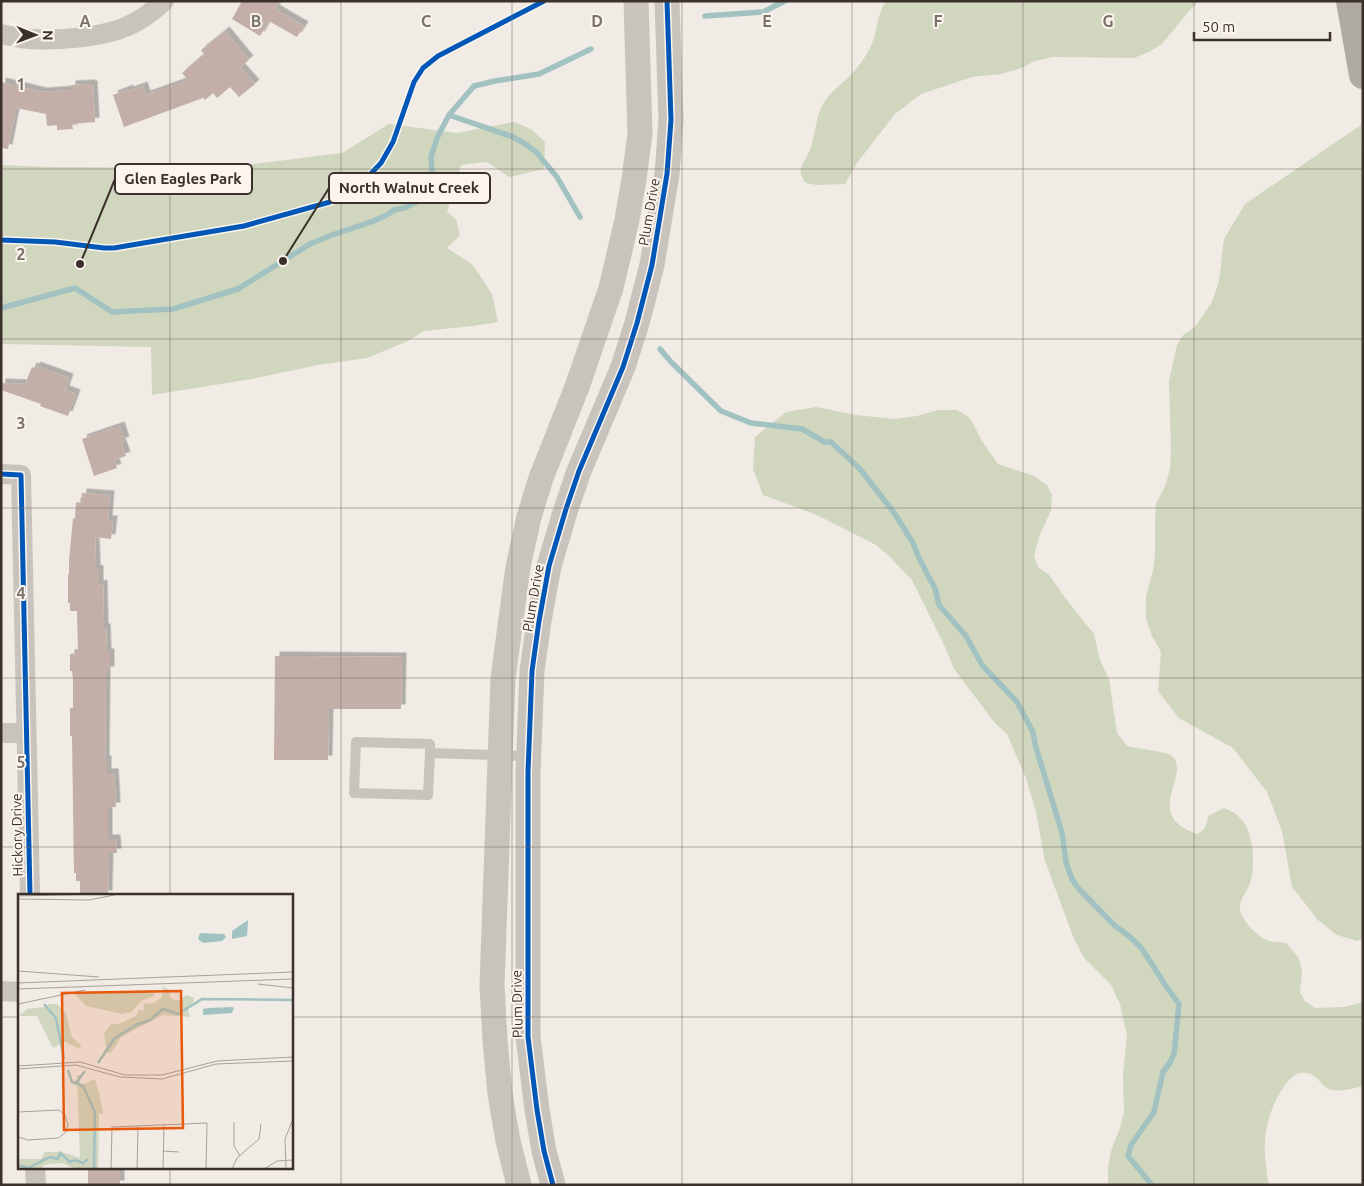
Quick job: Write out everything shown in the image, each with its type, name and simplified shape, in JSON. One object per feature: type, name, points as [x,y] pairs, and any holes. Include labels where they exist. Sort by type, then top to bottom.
[{"type":"highway","points":[[1350,1],[1363,74]]},
{"type":"street","points":[[1,34],[20,38],[48,39],[106,33],[129,26],[150,14],[164,1]]},
{"type":"street","name":"Plum Drive","points":[[553,1185],[544,1151],[537,1110],[528,1036],[529,756],[532,671],[549,566],[579,471],[623,366],[652,266],[645,208],[634,179],[640,134],[636,1]]},
{"type":"street","name":"Plum Drive","points":[[519,1185],[508,1140],[500,1094],[492,985],[503,678],[518,567],[529,517],[541,478],[578,387],[608,296],[645,208],[667,174],[671,120],[667,1]]},
{"type":"street","name":"Hickory Drive","points":[[11,474],[26,733],[30,894]]},
{"type":"street","points":[[1,733],[26,733]]},
{"type":"street","points":[[1,991],[18,992]]},
{"type":"street","points":[[35,1168],[36,1185]]},
{"type":"lane","points":[[356,742],[430,744],[430,752],[428,795],[354,793],[356,742]]},
{"type":"lane","points":[[430,752],[529,756]]},
{"type":"green space","points":[[886,1],[1199,1],[1162,44],[1134,58],[1053,57],[1035,61],[1021,68],[1001,74],[972,77],[921,94],[895,114],[857,163],[845,184],[817,185],[806,183],[801,174],[801,168],[811,147],[821,108],[828,97],[859,66],[870,48],[880,12]]},
{"type":"green space","points":[[514,122],[531,129],[545,142],[544,169],[509,177],[487,162],[461,165],[447,212],[456,219],[460,235],[447,248],[473,265],[492,294],[498,322],[424,331],[408,341],[367,358],[152,395],[151,347],[1,344],[1,165],[221,168],[342,153],[389,124],[457,133]]},
{"type":"green space","points":[[1361,125],[1363,252],[1363,939],[1357,941],[1337,935],[1318,920],[1292,887],[1282,831],[1267,792],[1233,748],[1179,718],[1158,691],[1161,652],[1152,636],[1146,619],[1146,596],[1153,571],[1155,553],[1156,504],[1166,484],[1170,468],[1169,381],[1177,345],[1184,334],[1194,328],[1212,302],[1219,281],[1224,239],[1245,204]]},
{"type":"green space","points":[[816,407],[856,415],[895,419],[917,416],[938,410],[957,410],[970,418],[982,441],[998,464],[1034,476],[1047,485],[1052,495],[1051,510],[1039,537],[1034,556],[1038,567],[1049,575],[1094,634],[1100,660],[1109,679],[1117,733],[1127,746],[1172,756],[1177,764],[1170,806],[1172,816],[1181,826],[1197,834],[1205,827],[1208,816],[1224,808],[1237,815],[1245,824],[1253,851],[1253,872],[1251,881],[1240,903],[1241,913],[1246,923],[1259,935],[1269,941],[1286,943],[1299,958],[1302,972],[1300,992],[1305,1001],[1315,1008],[1344,1007],[1363,1002],[1363,1086],[1344,1090],[1332,1090],[1324,1086],[1311,1074],[1300,1073],[1293,1076],[1279,1094],[1270,1113],[1265,1145],[1269,1185],[1108,1185],[1108,1167],[1111,1151],[1124,1112],[1123,1074],[1127,1036],[1120,1004],[1111,985],[1084,958],[1074,939],[1045,861],[1036,812],[1026,778],[1007,734],[995,723],[954,669],[912,580],[876,545],[817,515],[763,495],[753,469],[755,437],[786,412]]},
{"type":"building","points":[[242,1],[280,1],[275,9],[304,26],[297,37],[269,21],[260,36],[232,19]]},
{"type":"building","points":[[225,31],[249,60],[240,67],[255,84],[239,97],[230,87],[217,98],[213,93],[205,100],[203,98],[124,127],[113,95],[143,86],[146,95],[188,80],[182,73],[204,54],[201,50]]},
{"type":"building","points":[[1,82],[42,92],[71,90],[71,85],[93,85],[95,122],[72,124],[73,129],[57,130],[57,125],[47,126],[46,114],[16,108],[8,149],[1,148]]},
{"type":"building","points":[[36,366],[69,378],[65,390],[76,394],[68,416],[1,390],[1,383],[25,384],[32,367],[35,368]]},
{"type":"building","points":[[120,426],[125,441],[121,442],[126,456],[114,460],[117,468],[94,476],[82,439]]},
{"type":"building","points":[[82,493],[110,495],[108,520],[113,520],[111,539],[95,537],[96,569],[99,570],[99,585],[103,584],[104,628],[106,628],[107,653],[110,653],[110,671],[106,671],[105,760],[107,760],[107,773],[114,773],[116,807],[108,807],[108,839],[116,839],[117,853],[109,853],[108,894],[80,894],[80,881],[76,881],[76,873],[74,873],[72,736],[70,736],[70,708],[73,708],[73,679],[72,671],[70,671],[70,654],[78,653],[77,611],[70,611],[70,603],[68,603],[68,574],[73,518],[75,519],[76,502],[81,503]]},
{"type":"building","points":[[275,656],[402,657],[401,709],[329,709],[328,760],[274,760]]},
{"type":"building","points":[[88,1168],[120,1168],[120,1185],[88,1185]]},
{"type":"waterway","points":[[705,16],[763,12],[785,1]]},
{"type":"waterway","points":[[1,308],[75,288],[112,312],[173,309],[238,289],[310,244],[371,222],[394,210],[404,208],[428,197],[433,181],[431,157],[437,138],[449,115],[474,86],[539,74],[591,49]]},
{"type":"waterway","points":[[449,115],[513,137],[536,152],[557,177],[580,217]]},
{"type":"waterway","points":[[660,349],[721,411],[751,423],[802,429],[825,442],[831,442],[860,469],[895,514],[913,543],[935,588],[939,605],[966,636],[982,665],[1017,702],[1033,732],[1062,833],[1066,862],[1072,879],[1078,888],[1114,925],[1142,949],[1179,1004],[1174,1054],[1163,1072],[1154,1112],[1131,1145],[1128,1156],[1152,1185]]},
{"type":"cycle path","points":[[1,240],[55,242],[114,248],[244,226],[330,202],[347,195],[381,163],[393,142],[414,82],[423,68],[438,56],[544,1]]},
{"type":"cycle path","points":[[553,1185],[544,1151],[537,1110],[528,1037],[528,772],[532,671],[549,566],[579,471],[623,367],[652,265],[667,174],[671,120],[667,1]]},
{"type":"cycle path","points":[[1,474],[21,475],[30,894]]},
{"type":"place","name":"North Walnut Creek","points":[[283,261]]},
{"type":"place","name":"Glen Eagles Park","points":[[80,264]]}]
